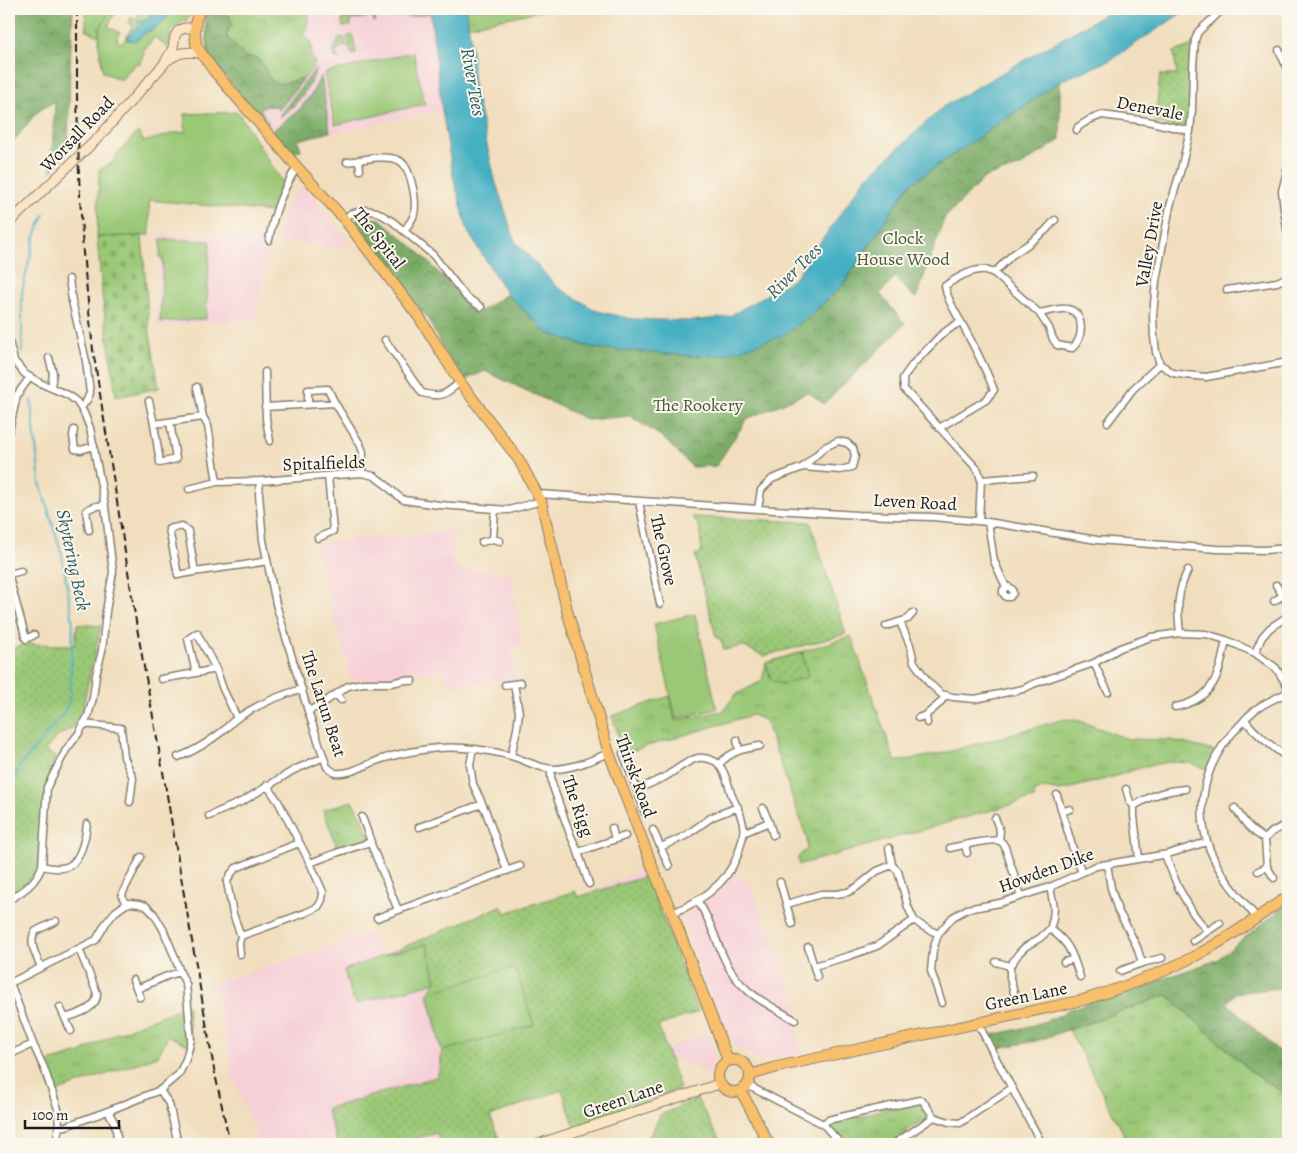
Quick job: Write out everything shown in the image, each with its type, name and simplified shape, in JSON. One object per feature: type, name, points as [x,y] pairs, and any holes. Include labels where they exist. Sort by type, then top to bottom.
[{"type":"main road","name":"The Spital","points":[[200,9],[195,28],[196,41],[201,54],[297,167],[346,220],[419,317],[460,382],[519,460],[540,498]]},
{"type":"main road","name":"Worsall Road","points":[[9,223],[100,137],[164,64],[173,48],[176,33],[184,28],[195,28]]},
{"type":"main road","name":"Worsall Road","points":[[164,64],[179,53],[191,52],[201,54]]},
{"type":"main road","name":"Thirsk Road","points":[[540,498],[568,614],[609,753],[728,1060]]},
{"type":"main road","name":"Green Lane","points":[[750,1074],[1082,1000],[1114,991],[1146,979],[1198,955],[1288,896]]},
{"type":"main road","points":[[748,1088],[734,1093],[723,1089],[717,1080],[718,1071],[724,1063],[728,1060],[740,1061],[748,1069],[750,1074],[748,1088],[769,1144]]},
{"type":"main road","name":"Green Lane","points":[[538,1144],[719,1084]]},
{"type":"street","name":"Valley Drive","points":[[1160,364],[1154,337],[1153,316],[1156,281],[1163,235],[1190,131],[1195,40],[1198,32],[1223,9]]},
{"type":"street","points":[[1279,50],[1288,70]]},
{"type":"street","points":[[1276,63],[1283,60]]},
{"type":"street","name":"Denevale","points":[[1079,129],[1089,120],[1102,115],[1147,121],[1190,131]]},
{"type":"street","points":[[347,162],[381,158],[397,159],[403,163],[410,174],[414,199],[414,215],[404,231]]},
{"type":"street","points":[[359,160],[360,170]]},
{"type":"street","points":[[1288,166],[1282,191],[1286,209],[1288,235]]},
{"type":"street","points":[[269,240],[278,204],[285,186],[297,167]]},
{"type":"street","points":[[346,220],[350,214],[365,210],[377,212],[392,221],[433,255],[466,297],[479,306],[481,296]]},
{"type":"street","points":[[994,274],[1012,255],[1045,231],[1052,220]]},
{"type":"street","points":[[939,428],[986,400],[994,390],[953,309],[945,286],[956,278],[975,271],[986,270],[994,274],[1039,313],[1057,345],[1072,348],[1076,345],[1080,335],[1080,325],[1079,318],[1072,310],[1062,308],[1039,313]]},
{"type":"street","points":[[1227,290],[1277,282],[1288,276]]},
{"type":"street","points":[[69,279],[72,301],[86,361],[90,393],[81,408]]},
{"type":"street","points":[[1240,289],[1241,297]]},
{"type":"street","points":[[961,322],[941,335],[913,364],[903,378],[904,389],[978,470],[981,480],[979,521]]},
{"type":"street","points":[[9,341],[14,360],[25,374],[40,383],[68,395],[81,408],[90,428],[94,446],[105,506],[113,572],[106,611],[102,651],[88,716],[79,733],[66,750],[47,787],[42,866],[38,877],[23,891],[9,900]]},
{"type":"street","points":[[389,341],[422,393],[438,396],[448,392],[460,382]]},
{"type":"street","points":[[49,358],[53,373],[52,388]]},
{"type":"street","points":[[1112,420],[1133,389],[1160,364],[1173,373],[1185,376],[1206,377],[1288,362]]},
{"type":"street","points":[[265,372],[265,407],[270,441]]},
{"type":"street","points":[[9,431],[18,395],[30,377]]},
{"type":"street","points":[[197,387],[203,417],[208,426],[217,482]]},
{"type":"street","points":[[308,404],[308,390],[328,389],[360,444],[362,473]]},
{"type":"street","points":[[150,401],[160,463],[176,459],[170,422]]},
{"type":"street","points":[[265,407],[335,403]]},
{"type":"street","points":[[154,424],[203,417]]},
{"type":"street","points":[[74,430],[75,449],[81,450],[94,446]]},
{"type":"street","points":[[758,509],[761,490],[772,479],[803,467],[825,447],[838,441],[847,443],[853,448],[855,456],[852,467],[840,470],[803,467]]},
{"type":"street","name":"Spitalfields","points":[[189,489],[217,482],[260,481],[362,473],[374,476],[404,500],[439,505],[509,510],[540,498]]},
{"type":"street","points":[[318,538],[333,531],[328,476]]},
{"type":"street","points":[[981,480],[1033,476]]},
{"type":"street","name":"The Larun Beat","points":[[260,481],[259,494],[263,540],[276,604],[327,767],[335,773],[348,773],[383,758],[440,748],[491,751],[541,767],[563,769],[609,753]]},
{"type":"street","name":"Leven Road","points":[[540,498],[932,517],[988,522],[1097,540],[1217,549],[1265,550],[1288,548]]},
{"type":"street","name":"The Grove","points":[[639,502],[660,604]]},
{"type":"street","points":[[89,530],[86,511],[91,507],[105,506]]},
{"type":"street","points":[[493,539],[495,509]]},
{"type":"street","points":[[988,522],[994,561],[1006,587]]},
{"type":"street","points":[[195,572],[188,531],[182,526],[170,529],[178,575],[266,561]]},
{"type":"street","points":[[482,542],[493,539],[500,541]]},
{"type":"street","points":[[21,571],[9,576],[26,639],[34,635]]},
{"type":"street","points":[[1180,633],[1177,612],[1178,597],[1187,572],[1193,579]]},
{"type":"street","points":[[1276,585],[1288,604]]},
{"type":"street","points":[[1274,601],[1282,596]]},
{"type":"street","points":[[886,626],[908,619],[913,612]]},
{"type":"street","points":[[1255,653],[1262,637],[1270,628],[1288,616]]},
{"type":"street","points":[[900,622],[910,645],[914,662],[929,682],[941,694],[946,696],[975,699],[1023,690],[1033,684],[1094,663],[1120,648],[1151,636],[1180,633],[1206,634],[1226,640],[1255,653],[1276,668],[1288,687]]},
{"type":"street","points":[[196,673],[188,639],[197,633],[216,668],[223,689],[237,718]]},
{"type":"street","points":[[1180,698],[1178,706],[1200,698],[1214,684],[1222,661],[1226,640]]},
{"type":"street","points":[[1094,663],[1108,692]]},
{"type":"street","points":[[162,679],[216,668]]},
{"type":"street","points":[[308,711],[319,706],[348,686],[363,683],[404,684],[412,681]]},
{"type":"street","points":[[505,685],[521,683]]},
{"type":"street","points":[[1097,689],[1104,683]]},
{"type":"street","points":[[511,756],[517,729],[518,713],[514,684]]},
{"type":"street","points":[[178,757],[185,751],[194,751],[237,718],[259,705],[284,694],[302,689]]},
{"type":"street","points":[[1257,918],[1216,863],[1207,842],[1202,815],[1205,783],[1220,748],[1232,733],[1255,710],[1288,692]]},
{"type":"street","points":[[336,694],[341,700]]},
{"type":"street","points":[[918,718],[926,715],[946,696]]},
{"type":"street","points":[[926,715],[927,723]]},
{"type":"street","points":[[1245,720],[1262,739],[1288,758]]},
{"type":"street","points":[[83,724],[121,728],[124,757],[133,778],[130,802]]},
{"type":"street","points":[[737,740],[739,750]]},
{"type":"street","points":[[719,764],[739,750],[760,746]]},
{"type":"street","points":[[473,749],[470,765],[473,784],[486,812],[507,871]]},
{"type":"street","points":[[623,754],[645,813]]},
{"type":"street","points":[[209,816],[243,801],[294,770],[324,757]]},
{"type":"street","points":[[637,790],[698,758],[705,758],[719,764],[727,778],[743,824],[738,854],[731,869],[718,886],[698,902],[672,914]]},
{"type":"street","name":"The Rigg","points":[[551,769],[552,784],[589,884]]},
{"type":"street","points":[[241,936],[305,913],[318,907],[322,900],[323,892],[310,863],[279,803],[267,785]]},
{"type":"street","points":[[1126,789],[1130,802],[1134,806],[1139,859]]},
{"type":"street","points":[[1134,806],[1146,798],[1166,790],[1184,789]]},
{"type":"street","points":[[1057,795],[1074,856],[1082,872]]},
{"type":"street","points":[[419,827],[482,804]]},
{"type":"street","points":[[661,846],[686,836],[712,817],[738,807]]},
{"type":"street","points":[[763,808],[773,835]]},
{"type":"street","points":[[1235,808],[1245,824],[1265,839]]},
{"type":"street","points":[[1062,812],[1070,809]]},
{"type":"street","points":[[362,817],[398,910]]},
{"type":"street","points":[[995,818],[1000,831],[999,841]]},
{"type":"street","points":[[743,833],[769,822]]},
{"type":"street","points":[[1274,878],[1267,867],[1265,839],[1272,832],[1288,823]]},
{"type":"street","points":[[42,866],[55,868],[68,866],[74,862],[84,844],[87,824]]},
{"type":"street","name":"The Rigg","points":[[612,828],[615,839]]},
{"type":"street","points":[[653,830],[669,866]]},
{"type":"street","name":"The Rigg","points":[[578,852],[625,836]]},
{"type":"street","points":[[950,848],[999,841]]},
{"type":"street","points":[[999,841],[1005,848],[1021,896]]},
{"type":"street","points":[[310,863],[372,842]]},
{"type":"street","name":"Howden Dike","points":[[938,1000],[930,971],[933,950],[938,934],[953,917],[967,909],[1000,903],[1050,887],[1096,866],[1166,855],[1207,842]]},
{"type":"street","points":[[240,954],[239,943],[241,936],[232,914],[227,882],[230,875],[236,868],[299,843]]},
{"type":"street","points":[[965,845],[967,854]]},
{"type":"street","points":[[74,850],[82,848]]},
{"type":"street","points":[[889,848],[892,865],[898,871],[908,907],[914,920],[938,934]]},
{"type":"street","points":[[1166,855],[1178,887],[1193,913],[1207,931]]},
{"type":"street","points":[[126,904],[122,896],[123,892],[140,860],[146,867]]},
{"type":"street","points":[[1107,864],[1111,888],[1118,911],[1137,948],[1142,963]]},
{"type":"street","points":[[787,904],[821,894],[848,892],[857,888],[877,871],[892,865]]},
{"type":"street","points":[[377,918],[520,866]]},
{"type":"street","points":[[1258,871],[1267,867]]},
{"type":"street","points":[[780,882],[792,924]]},
{"type":"street","points":[[1014,993],[1010,978],[1010,966],[1018,953],[1050,929],[1054,908],[1050,887]]},
{"type":"street","points":[[698,902],[706,912],[724,960],[733,975],[754,996],[795,1020]]},
{"type":"street","points":[[56,1144],[59,1126],[56,1101],[9,981],[96,940],[115,912],[126,904],[146,906],[154,914],[186,984],[191,1040],[186,1059],[179,1074],[160,1090],[66,1126],[59,1126]]},
{"type":"street","points":[[814,966],[876,946],[914,920]]},
{"type":"street","points":[[41,967],[33,949],[34,935],[36,931],[56,921]]},
{"type":"street","points":[[1193,941],[1220,923]]},
{"type":"street","points":[[1050,929],[1060,936],[1069,947],[1080,977]]},
{"type":"street","points":[[808,947],[817,977]]},
{"type":"street","points":[[65,1018],[90,1007],[97,999],[97,993],[79,949]]},
{"type":"street","points":[[1120,971],[1162,958]]},
{"type":"street","points":[[1064,962],[1074,959]]},
{"type":"street","points":[[996,962],[1010,966]]},
{"type":"street","points":[[137,989],[180,972]]},
{"type":"street","points":[[133,980],[140,997]]},
{"type":"street","points":[[785,1014],[790,1006]]},
{"type":"street","points":[[60,1007],[70,1031]]},
{"type":"street","points":[[978,1023],[1042,1144]]},
{"type":"street","points":[[9,1056],[33,1044]]},
{"type":"street","points":[[748,1088],[823,1124],[842,1144]]},
{"type":"street","points":[[823,1124],[828,1120],[917,1100],[923,1101],[934,1117],[960,1124],[1012,1088]]},
{"type":"street","points":[[160,1090],[169,1104],[178,1144]]},
{"type":"street","points":[[108,1111],[115,1124],[118,1144]]},
{"type":"street","points":[[894,1144],[934,1117]]},
{"type":"shaded area","points":[[206,9],[430,9],[442,110],[299,140],[301,150],[290,154],[209,58]]},
{"type":"shaded area","points":[[303,186],[349,243],[338,247],[276,241],[289,199]]},
{"type":"shaded area","points":[[159,233],[269,240],[255,319],[157,326]]},
{"type":"shaded area","points":[[454,531],[453,568],[510,574],[523,645],[511,648],[517,678],[448,687],[445,670],[379,680],[351,680],[315,543]]},
{"type":"shaded area","points":[[644,869],[698,1012],[658,1026],[666,1049],[709,1032],[714,1060],[709,1073],[669,1057],[680,1088],[575,1128],[562,1090],[490,1116],[501,1144],[259,1144],[233,1077],[214,982],[246,974],[371,933],[382,956],[501,906],[505,913],[575,891],[578,897]]},
{"type":"shaded area","points":[[734,874],[745,882],[749,881],[799,1010],[796,1015],[800,1017],[796,1025],[794,1025],[801,1052],[760,1060],[733,1044],[703,980],[683,917],[709,901],[726,885]]},
{"type":"green space","points":[[14,9],[73,9],[68,151],[51,172],[55,101],[36,113],[9,147],[9,46]]},
{"type":"green space","points":[[86,9],[111,9],[99,30],[99,35],[86,29]]},
{"type":"green space","points":[[141,9],[153,9],[149,19],[138,21],[138,23],[143,25],[133,31],[127,40],[138,40],[142,35],[164,21],[172,9],[192,9],[188,19],[176,26],[171,32],[168,48],[155,37],[143,51],[145,53],[142,57],[143,59],[139,64],[136,63],[121,80],[103,72],[99,30],[109,12],[114,15],[108,26],[120,33],[117,37],[119,43],[124,41],[133,25],[129,23],[131,17],[137,19]]},
{"type":"green space","points":[[207,9],[263,9],[277,15],[280,9],[307,9],[309,15],[305,35],[312,48],[310,53],[315,63],[278,111],[278,106],[266,106],[260,109],[268,124],[212,61],[208,53],[205,16]]},
{"type":"green space","points":[[207,9],[227,9],[232,25],[227,37],[246,58],[253,57],[258,59],[276,83],[303,79],[278,111],[278,106],[265,106],[260,109],[263,115],[260,116],[209,57],[205,16]]},
{"type":"green space","points":[[344,9],[352,9],[355,18],[366,14],[367,17],[374,14],[376,21],[374,22],[373,16],[351,20],[351,26],[343,27]]},
{"type":"green space","points":[[384,9],[430,9],[431,13],[393,18]]},
{"type":"green space","points":[[466,9],[550,9],[468,26]]},
{"type":"green space","points":[[353,35],[356,54],[353,55],[347,37]]},
{"type":"green space","points":[[344,37],[347,48],[343,45],[335,54],[340,58],[337,59],[332,55],[339,38]]},
{"type":"green space","points":[[1195,44],[1190,131],[1155,123],[1160,75],[1177,75],[1174,52]]},
{"type":"green space","points":[[413,52],[425,104],[335,125],[324,73]]},
{"type":"green space","points":[[316,68],[311,82],[302,96],[280,117],[280,114]]},
{"type":"green space","points":[[321,76],[330,132],[298,140],[301,150],[290,154],[272,131],[299,110],[312,93]]},
{"type":"green space","name":"The Rookery","points":[[1060,81],[1060,140],[1021,166],[985,177],[944,219],[916,299],[895,277],[880,294],[905,324],[824,404],[808,392],[747,419],[716,466],[692,467],[661,436],[630,416],[588,420],[485,371],[460,382],[428,319],[352,223],[360,217],[380,219],[420,253],[449,284],[481,311],[507,294],[547,333],[593,348],[692,356],[842,286],[909,185]]},
{"type":"green space","points":[[238,112],[283,183],[272,212],[149,200],[150,235],[97,237],[99,170],[113,162],[116,155],[138,132],[144,142],[174,133],[185,132],[185,114]]},
{"type":"green space","points":[[142,235],[149,327],[159,388],[116,397],[102,294],[97,237]]},
{"type":"green space","points":[[161,239],[210,241],[206,319],[160,322],[163,258],[160,258]]},
{"type":"green space","points":[[692,517],[810,522],[846,634],[764,656],[742,646],[724,650],[721,640],[716,637],[695,555],[702,552],[699,526]]},
{"type":"green space","points":[[695,614],[717,709],[676,719],[654,624]]},
{"type":"green space","points":[[77,624],[101,626],[79,723],[56,738],[45,750],[56,758],[48,783],[40,860],[34,874],[20,889],[9,894],[9,650],[26,644],[75,645]]},
{"type":"green space","points":[[851,636],[895,761],[944,753],[1065,719],[1077,720],[1128,739],[1171,740],[1218,752],[1210,770],[1189,763],[1169,762],[1146,766],[1060,791],[1045,788],[1035,792],[1034,798],[799,865],[798,857],[807,849],[807,839],[765,720],[752,715],[624,753],[612,716],[670,696],[675,721],[723,711],[735,695],[762,681],[766,663]]},
{"type":"green space","points":[[802,652],[808,677],[782,684],[771,680],[766,663]]},
{"type":"green space","points":[[352,801],[362,817],[371,842],[339,852],[323,810]]},
{"type":"green space","points":[[647,876],[698,1012],[658,1026],[680,1088],[575,1128],[562,1090],[490,1116],[501,1144],[441,1144],[437,1133],[395,1144],[338,1144],[326,1109],[436,1077],[440,1069],[442,1051],[428,993],[436,982],[427,944],[382,956],[501,906],[505,913],[575,891],[578,897]]},
{"type":"green space","points":[[1288,903],[1288,987],[1235,993],[1227,1003],[1288,1060],[1288,1096],[1252,1072],[1167,995],[1036,1041],[998,1048],[992,1035],[1043,1022],[1067,1010],[1217,960]]},
{"type":"green space","points":[[427,944],[436,982],[355,1004],[344,970],[382,956]]},
{"type":"green space","points":[[515,967],[534,1025],[442,1051],[428,993]]},
{"type":"green space","points":[[1167,995],[1252,1072],[1288,1096],[1288,1144],[1129,1144],[1069,1030]]},
{"type":"green space","points":[[188,1005],[190,1046],[168,1036],[158,1056],[53,1093],[42,1064],[80,1053],[115,1034]]},
{"type":"green space","points":[[697,1099],[722,1144],[641,1144],[652,1132],[660,1115]]},
{"type":"green space","points":[[920,1102],[929,1113],[927,1119],[911,1128],[905,1135],[891,1144],[844,1144],[829,1126],[830,1123],[851,1117],[854,1118],[872,1112]]},
{"type":"water","points":[[9,9],[14,9],[9,46]]},
{"type":"water","points":[[153,9],[172,9],[161,23],[136,41],[127,40],[133,31],[143,25],[138,23],[138,20],[149,19]]},
{"type":"water","points":[[430,9],[466,9],[473,58],[472,79],[495,180],[515,241],[557,287],[597,311],[632,319],[691,321],[728,317],[794,279],[866,178],[944,106],[1114,9],[1188,9],[1109,61],[1060,81],[909,185],[842,286],[812,314],[782,336],[724,355],[692,356],[593,348],[547,333],[507,294],[468,232],[453,176],[442,110]]},
{"type":"waterway","name":"Skytering Beck","points":[[9,36],[19,38]]},
{"type":"waterway","name":"Skytering Beck","points":[[22,356],[22,291],[35,236],[44,215]]},
{"type":"waterway","name":"Skytering Beck","points":[[9,797],[19,767],[64,713],[70,698],[73,624],[62,555],[40,483],[31,400]]},
{"type":"railway","points":[[77,9],[79,175],[83,253],[93,350],[137,628],[214,1069],[230,1144]]},
{"type":"water label","name":"River Tees","points":[[473,82]]},
{"type":"water label","name":"River Tees","points":[[794,271]]},
{"type":"park label","name":"Clock House Wood","points":[[903,248]]}]
